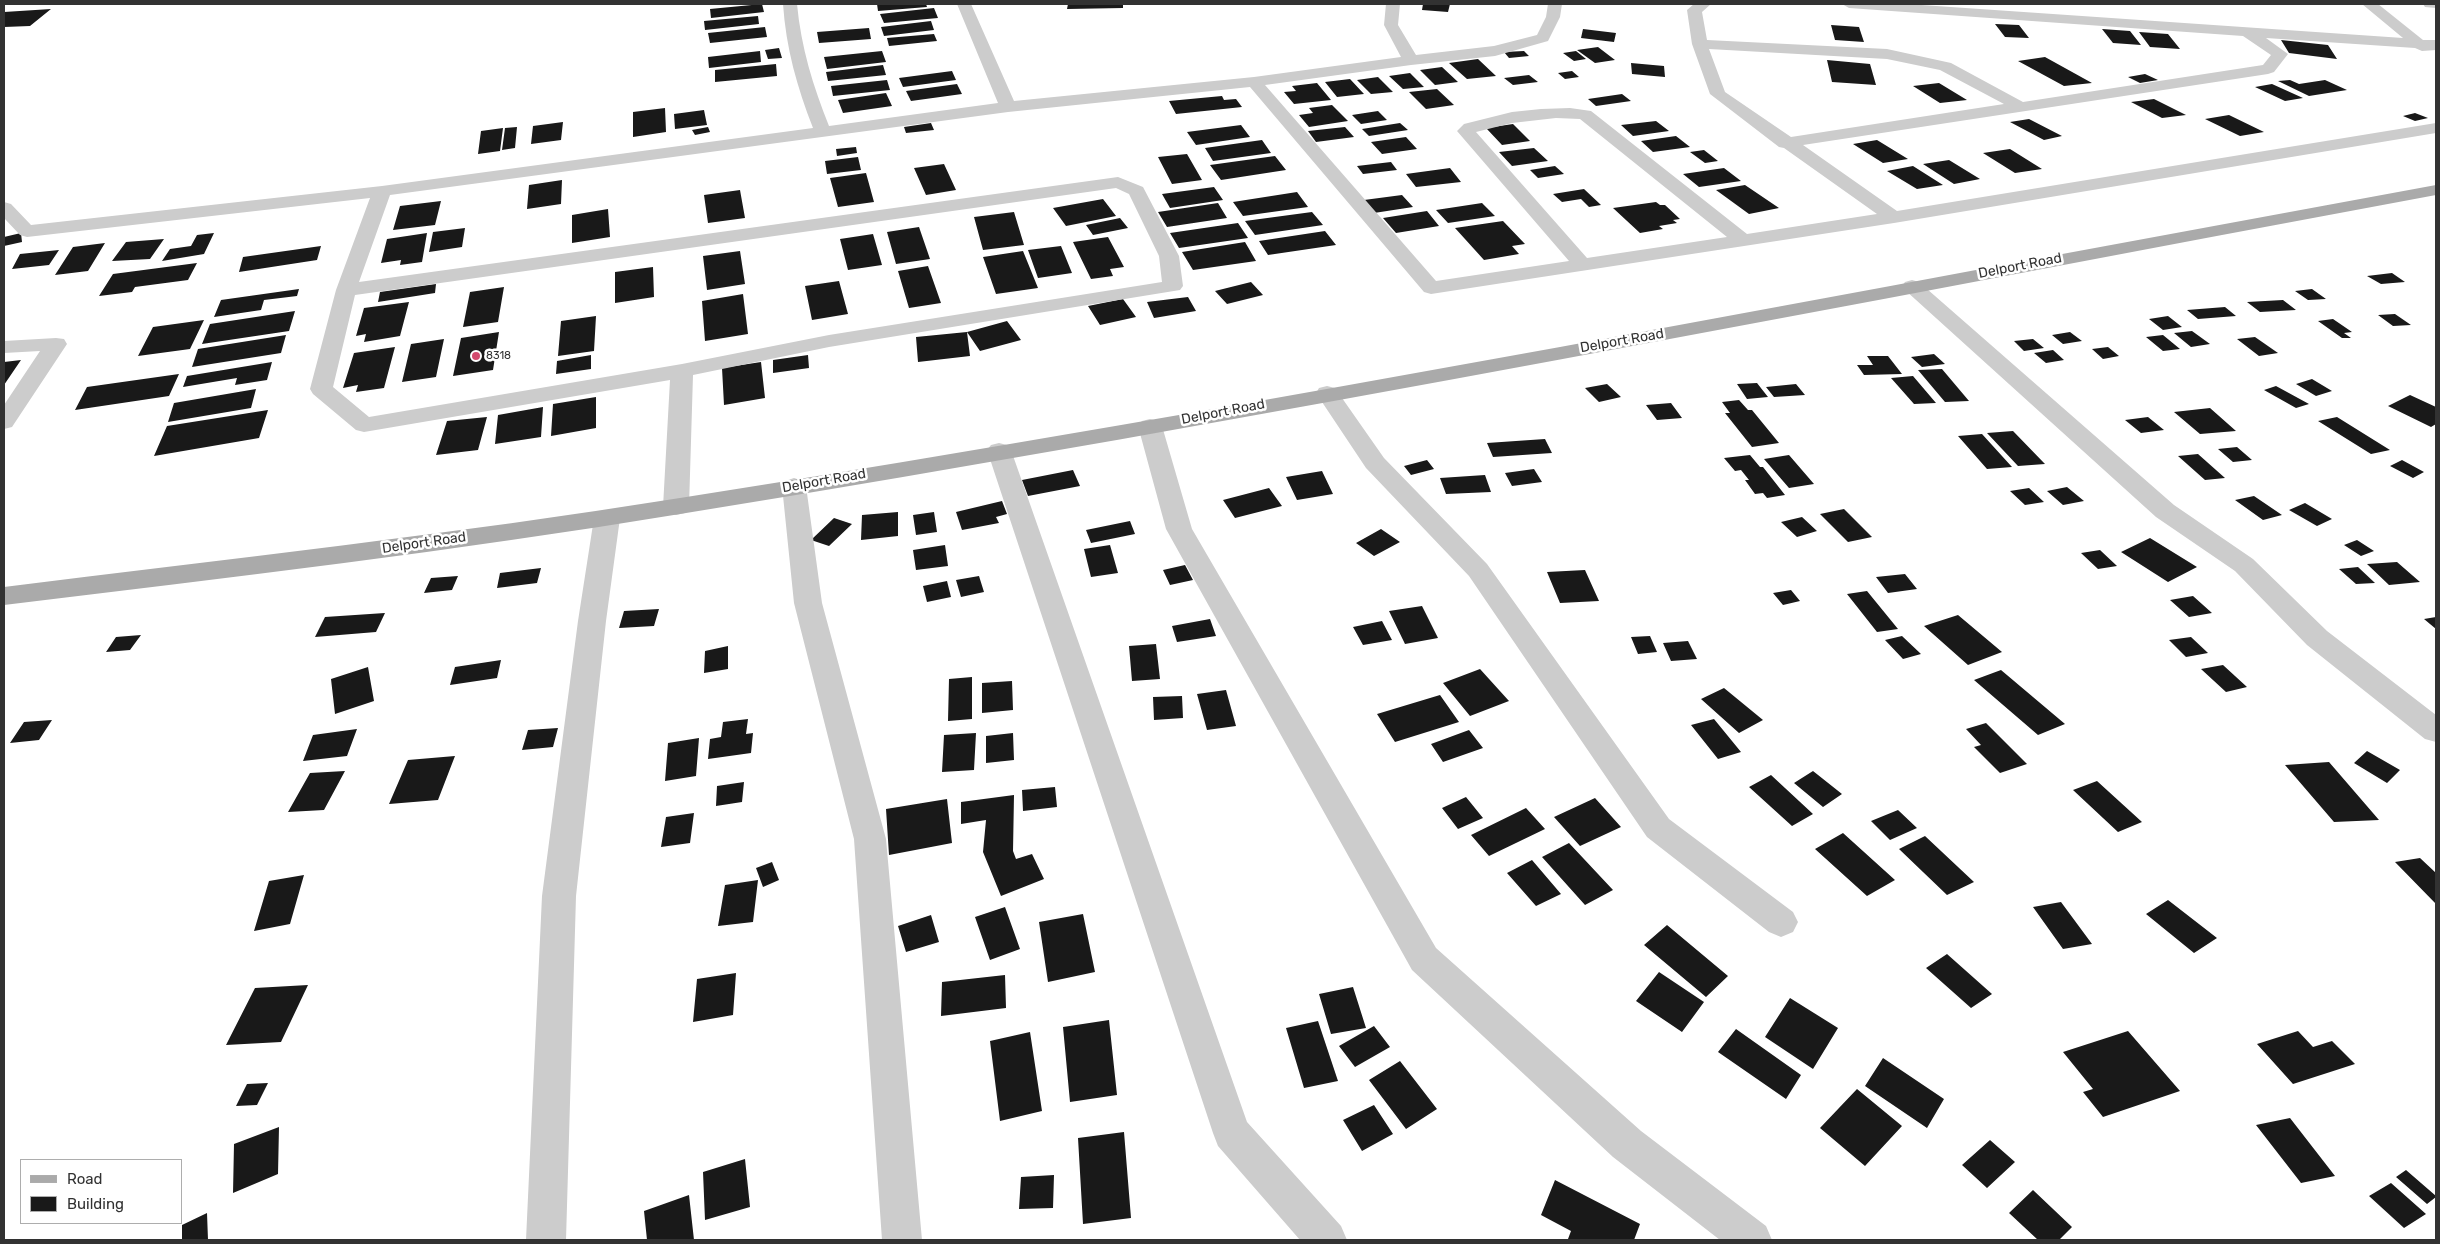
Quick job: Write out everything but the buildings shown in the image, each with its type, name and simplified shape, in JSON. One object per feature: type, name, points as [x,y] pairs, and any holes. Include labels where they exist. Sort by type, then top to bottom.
[{"type":"main road","name":"Delport Road","points":[[4,596],[607,518],[676,507],[999,450],[1150,426],[1327,392],[1556,353],[2436,190]]},
{"type":"street","points":[[790,4],[792,37],[800,73],[823,131]]},
{"type":"street","points":[[964,4],[1008,107]]},
{"type":"street","points":[[1393,4],[1391,25],[1411,60]]},
{"type":"street","points":[[4,208],[27,231],[382,190],[1008,107],[1254,82],[1411,60],[1495,51],[1543,38],[1553,17],[1555,4]]},
{"type":"street","points":[[1704,4],[1694,10],[1700,44],[1718,94],[1785,143],[1894,217]]},
{"type":"street","points":[[1849,4],[2436,45]]},
{"type":"street","points":[[2368,4],[2436,58]]},
{"type":"street","points":[[2430,4],[2436,4]]},
{"type":"street","points":[[1785,143],[2268,69],[2280,54],[2246,31]]},
{"type":"street","points":[[1700,44],[1888,54],[1945,66],[2020,107]]},
{"type":"street","points":[[1254,82],[1430,288],[1894,217],[2436,128]]},
{"type":"street","points":[[1582,264],[1466,131],[1470,128],[1509,116],[1570,113],[1585,115],[1743,240]]},
{"type":"street","points":[[346,290],[1118,182],[1137,191],[1169,256],[1173,286],[829,340],[682,371],[364,425],[321,389],[346,290],[382,190]]},
{"type":"street","points":[[1912,286],[2166,511],[2244,565],[2317,638],[2436,731]]},
{"type":"street","points":[[4,347],[56,344],[4,422]]},
{"type":"street","points":[[676,507],[682,371]]},
{"type":"street","points":[[1327,392],[1375,463],[1478,570],[1658,828],[1781,922]]},
{"type":"street","points":[[1150,426],[1179,529],[1424,959],[1627,1144],[1752,1240]]},
{"type":"street","points":[[999,450],[1232,1133],[1327,1240]]},
{"type":"street","points":[[794,486],[808,603],[870,839],[902,1240]]},
{"type":"street","points":[[546,1240],[559,896],[592,621],[607,518]]},
{"type":"place","name":"8318","points":[[476,356]]}]
